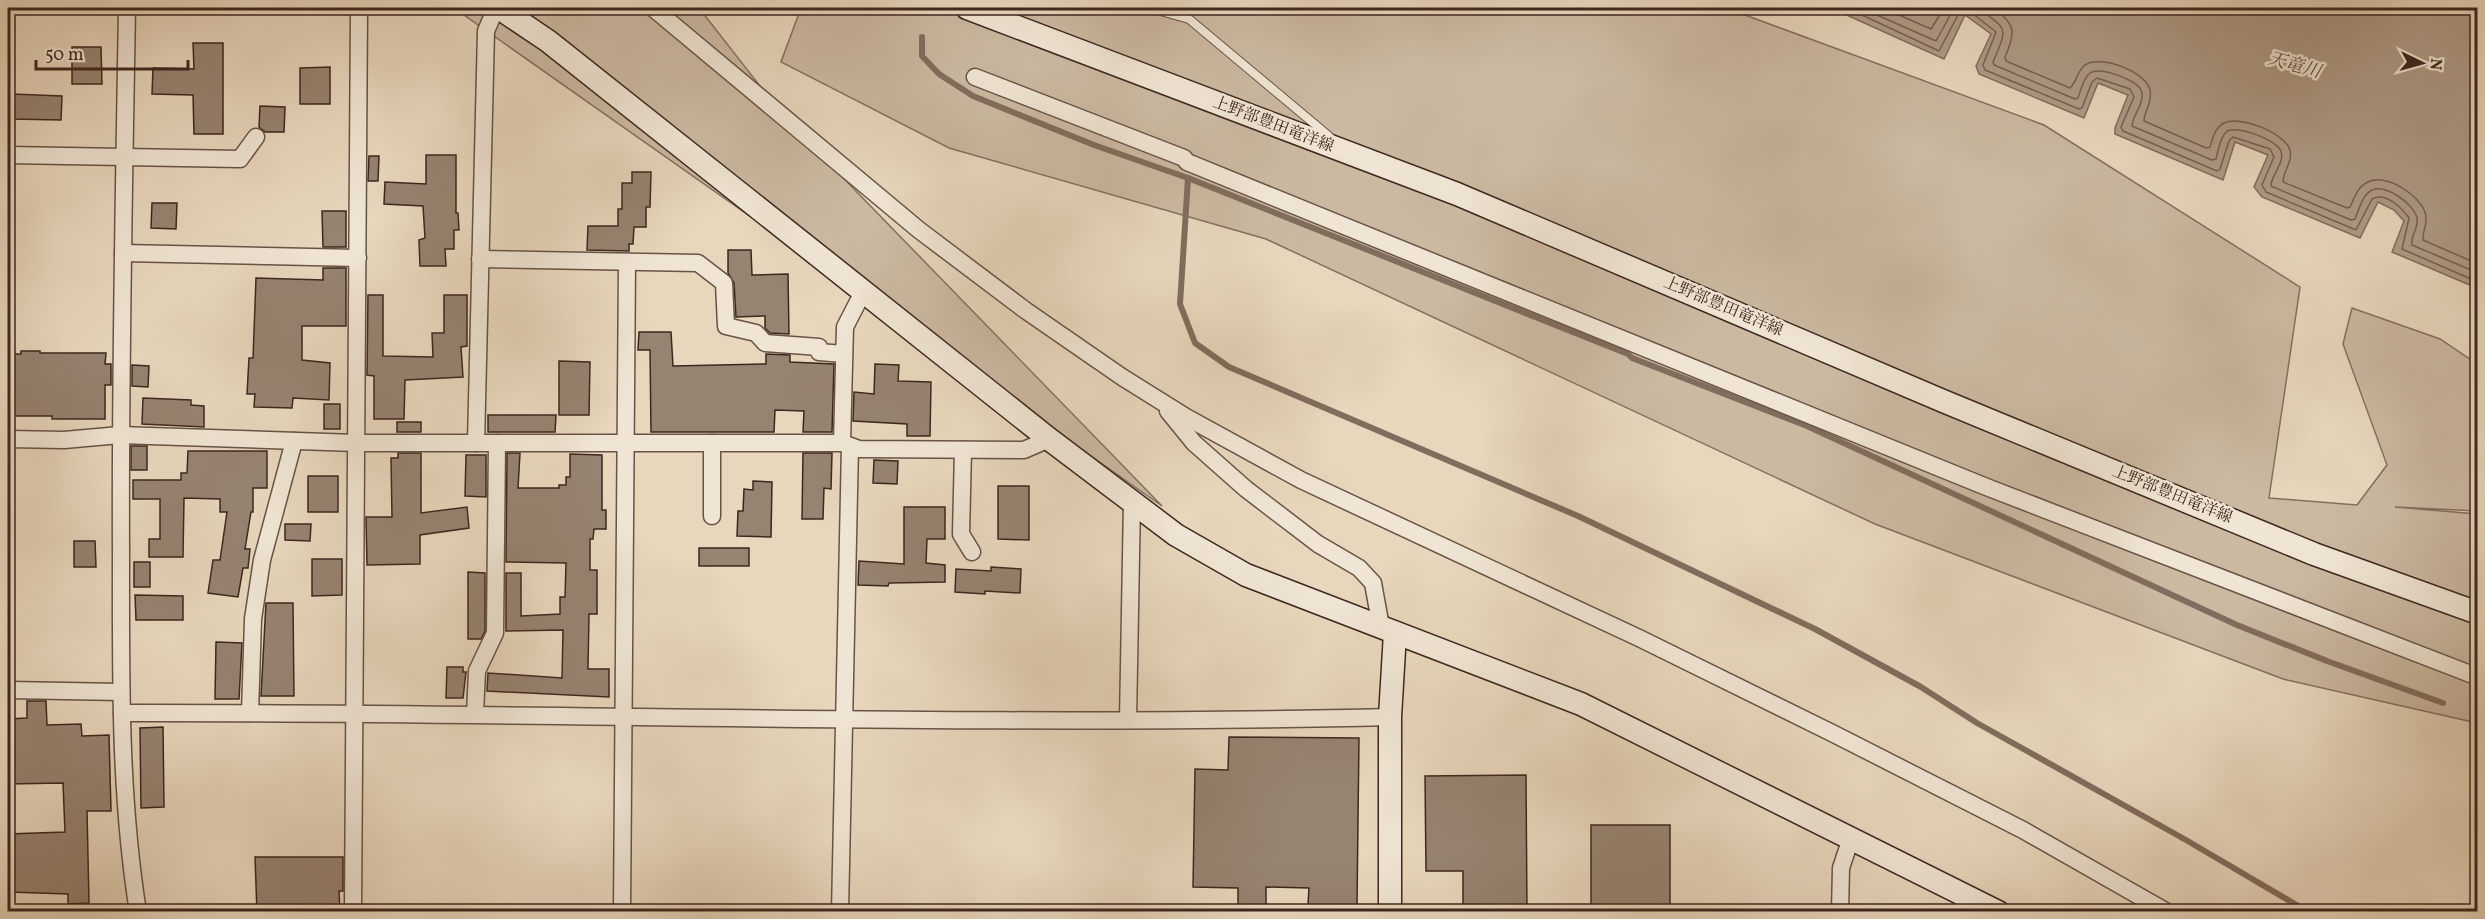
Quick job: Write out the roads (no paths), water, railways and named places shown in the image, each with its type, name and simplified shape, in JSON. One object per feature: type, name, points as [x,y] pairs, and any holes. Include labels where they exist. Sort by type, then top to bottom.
[{"type":"street","points":[[127,8],[120,435],[121,692],[129,855],[138,912]]},
{"type":"street","points":[[352,912],[359,8]]},
{"type":"street","points":[[476,443],[486,31],[497,8],[548,41],[1049,439],[1176,535],[1246,575],[1581,704],[1998,912]]},
{"type":"street","points":[[653,8],[919,230],[1025,310],[1160,401],[1301,480],[1628,633],[1876,755],[2023,830],[2167,912]]},
{"type":"street","name":"上野部豊田竜洋線","points":[[967,8],[1457,194],[1943,401],[2314,554],[2478,613]]},
{"type":"street","points":[[975,77],[1184,158],[1187,162],[1984,486],[2478,677]]},
{"type":"street","points":[[8,155],[240,159],[255,137]]},
{"type":"street","points":[[123,253],[357,258]]},
{"type":"street","points":[[480,260],[698,263],[724,283],[726,326],[756,333],[765,343],[819,347],[819,352],[844,354]]},
{"type":"street","points":[[622,912],[627,262]]},
{"type":"street","points":[[840,912],[844,718],[845,327],[863,292]]},
{"type":"street","points":[[1160,401],[1194,443],[1246,489],[1318,544],[1359,568],[1373,582],[1388,630],[1390,912]]},
{"type":"street","points":[[8,439],[64,440],[120,435],[356,443],[712,442],[846,444],[859,449],[1024,450],[1049,439]]},
{"type":"street","points":[[250,712],[253,619],[258,584],[262,560],[294,441]]},
{"type":"street","points":[[712,442],[712,516]]},
{"type":"street","points":[[475,714],[477,671],[495,633],[497,443]]},
{"type":"street","points":[[963,450],[961,534],[972,552]]},
{"type":"street","points":[[1128,720],[1132,501]]},
{"type":"street","points":[[8,690],[121,692]]},
{"type":"street","points":[[122,713],[354,712],[1208,721],[1390,717]]},
{"type":"street","points":[[1840,912],[1841,868],[1851,838]]},
{"type":"lane","points":[[1150,8],[1189,19],[1351,154]]},
{"type":"water","name":"天竜川","points":[[1841,8],[2477,8],[2477,288],[2392,252],[2404,221],[2394,210],[2378,202],[2360,238],[2262,197],[2254,187],[2268,155],[2235,142],[2223,180],[2115,134],[2115,128],[2128,95],[2098,83],[2084,118],[1979,74],[1976,66],[1991,34],[1965,15],[1944,59],[1842,13]]},
{"type":"waterway","points":[[922,37],[922,56],[939,74],[973,96],[1094,145],[1188,178],[1628,354],[1632,358],[1807,426],[2237,625],[2443,703]]},
{"type":"waterway","points":[[1188,178],[1180,304],[1195,343],[1229,367],[1578,516],[1815,629],[1921,687],[1977,723],[2186,840],[2300,907],[2303,912]]}]
